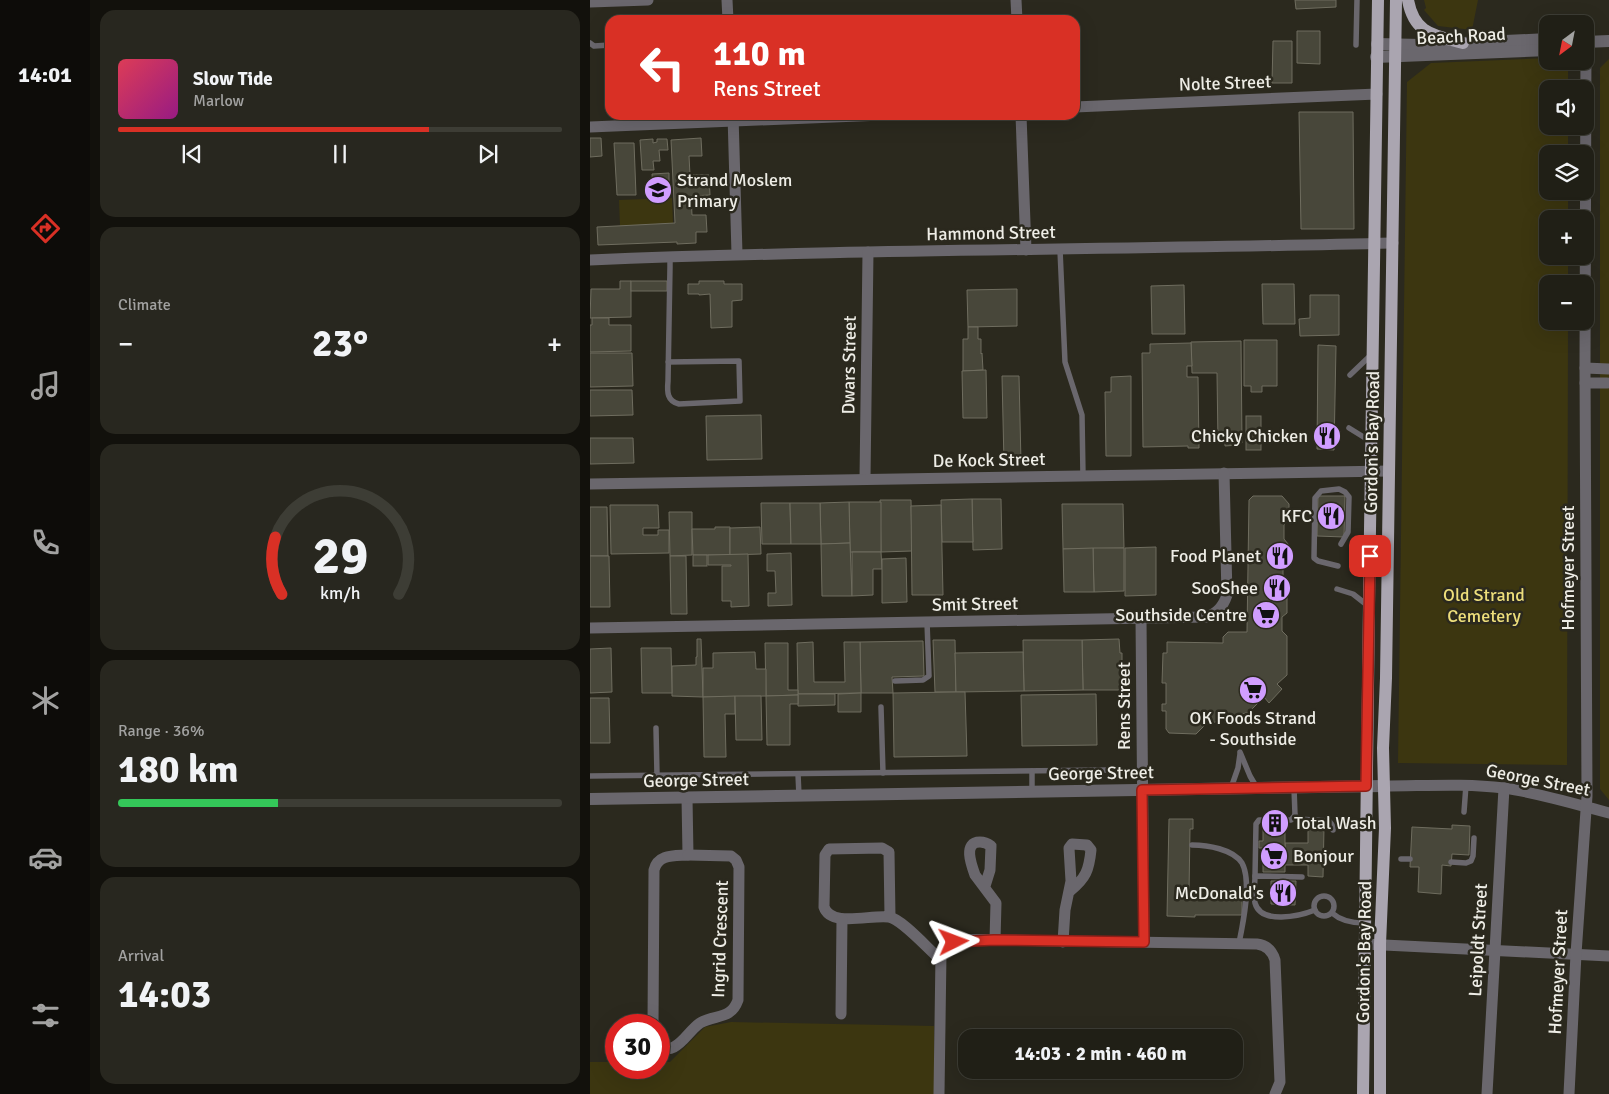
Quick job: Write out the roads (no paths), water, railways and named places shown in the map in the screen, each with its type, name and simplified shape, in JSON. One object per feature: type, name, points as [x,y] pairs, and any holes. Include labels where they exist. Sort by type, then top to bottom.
[{"type":"main road","name":"Gordon's Bay Road","points":[[1363,1094],[1378,0]]},
{"type":"main road","name":"Gordon's Bay Road","points":[[1380,1094],[1380,944],[1385,828],[1383,748],[1386,678],[1396,0]]},
{"type":"main road","points":[[1408,0],[1414,22],[1423,29],[1463,43]]},
{"type":"street","points":[[590,2],[648,0]]},
{"type":"street","points":[[727,0],[728,15]]},
{"type":"street","points":[[1016,0],[1017,15]]},
{"type":"street","name":"Beach Road","points":[[1377,51],[1463,43],[1539,39]]},
{"type":"street","points":[[1594,42],[1609,41]]},
{"type":"street","name":"Beach Road","points":[[1395,50],[1539,50]]},
{"type":"street","name":"Hofmeyer Street","points":[[1569,1094],[1587,776],[1586,70]]},
{"type":"street","name":"Nolte Street","points":[[1080,107],[1377,94]]},
{"type":"street","points":[[590,127],[701,120]]},
{"type":"street","points":[[733,120],[737,254]]},
{"type":"street","points":[[1021,120],[1026,250]]},
{"type":"street","name":"Hammond Street","points":[[590,260],[737,254],[1393,243]]},
{"type":"street","name":"Dwars Street","points":[[865,480],[868,252]]},
{"type":"street","points":[[1585,368],[1609,369]]},
{"type":"street","points":[[1585,383],[1608,383]]},
{"type":"street","name":"De Kock Street","points":[[590,484],[1389,471]]},
{"type":"street","name":"Smit Street","points":[[590,628],[1206,617],[1217,612],[1225,602],[1227,589],[1224,473]]},
{"type":"street","name":"Rens Street","points":[[1141,619],[1144,942]]},
{"type":"street","name":"George Street","points":[[590,799],[1466,785],[1504,788],[1609,813]]},
{"type":"street","name":"Leipoldt Street","points":[[1487,1094],[1504,788]]},
{"type":"street","points":[[687,798],[688,855]]},
{"type":"street","points":[[984,886],[990,870],[991,846],[985,842],[975,842],[969,848],[975,875],[996,902],[994,940]]},
{"type":"street","points":[[1063,942],[1065,910],[1070,891],[1070,845],[1087,845],[1091,850],[1086,875],[1070,891]]},
{"type":"street","points":[[890,917],[889,852],[882,848],[831,848],[827,851],[825,855],[824,907],[830,916],[842,919],[894,918],[940,959]]},
{"type":"street","name":"Ingrid Crescent","points":[[653,1014],[654,870],[658,860],[663,857],[688,855],[730,856],[736,860],[739,867],[738,1000],[734,1010],[729,1014],[701,1022],[676,1046],[670,1048]]},
{"type":"street","points":[[842,919],[842,1014]]},
{"type":"street","points":[[939,1094],[940,959],[943,950],[954,942],[994,940],[1239,943],[1264,946],[1271,951],[1275,960],[1280,1082],[1275,1094]]},
{"type":"street","points":[[1364,944],[1609,956]]},
{"type":"lane","points":[[1356,45],[1357,0]]},
{"type":"lane","points":[[590,43],[594,46],[605,46]]},
{"type":"lane","points":[[1060,250],[1065,362],[1082,415],[1082,476]]},
{"type":"lane","points":[[668,362],[739,361],[740,401],[679,404],[675,403],[667,393],[670,258]]},
{"type":"lane","points":[[1350,375],[1373,353]]},
{"type":"lane","points":[[1349,428],[1372,442]]},
{"type":"lane","points":[[1338,566],[1318,561],[1314,558],[1315,498],[1322,491],[1339,489],[1349,497],[1348,532],[1341,544]]},
{"type":"lane","points":[[1337,590],[1353,594],[1369,606]]},
{"type":"lane","points":[[895,681],[922,680],[929,676],[927,622]]},
{"type":"lane","points":[[881,707],[883,773]]},
{"type":"lane","points":[[656,728],[657,775]]},
{"type":"lane","points":[[1231,788],[1238,768],[1240,752],[1250,776],[1258,788]]},
{"type":"lane","name":"George Street","points":[[590,776],[1110,770]]},
{"type":"lane","points":[[1032,771],[1032,792]]},
{"type":"lane","points":[[798,774],[799,796]]},
{"type":"lane","points":[[1464,812],[1466,785]]},
{"type":"lane","points":[[1284,820],[1291,820],[1295,815],[1294,788]]},
{"type":"lane","points":[[1295,815],[1298,819],[1328,821],[1333,826],[1333,830]]},
{"type":"lane","points":[[1266,820],[1259,820],[1256,824],[1255,903],[1265,915],[1299,916],[1315,910]]},
{"type":"lane","points":[[1451,862],[1466,863],[1471,861],[1474,838]]},
{"type":"lane","points":[[1192,845],[1228,852],[1238,858],[1242,864],[1245,873],[1246,905],[1239,943]]},
{"type":"lane","points":[[1401,859],[1410,860]]},
{"type":"lane","points":[[1255,876],[1302,877]]},
{"type":"lane","points":[[1324,896],[1331,899],[1334,906],[1332,913],[1324,916],[1317,914],[1314,907],[1317,899],[1324,896]]},
{"type":"lane","points":[[1332,913],[1352,923],[1364,923]]},
{"type":"place","name":"Strand Moslem Primary","points":[[658,190]]},
{"type":"place","name":"Chicky Chicken","points":[[1327,436]]},
{"type":"place","name":"KFC","points":[[1331,516]]},
{"type":"place","name":"Food Planet","points":[[1280,556]]},
{"type":"place","name":"SooShee","points":[[1277,588]]},
{"type":"place","name":"Southside Centre","points":[[1266,615]]},
{"type":"place","name":"OK Foods Strand - Southside","points":[[1253,690]]},
{"type":"place","name":"Total Wash","points":[[1275,823]]},
{"type":"place","name":"Bonjour","points":[[1274,856]]},
{"type":"place","name":"McDonald's","points":[[1283,893]]},
{"type":"park label","name":"Old Strand Cemetery","points":[[1484,605]]}]
